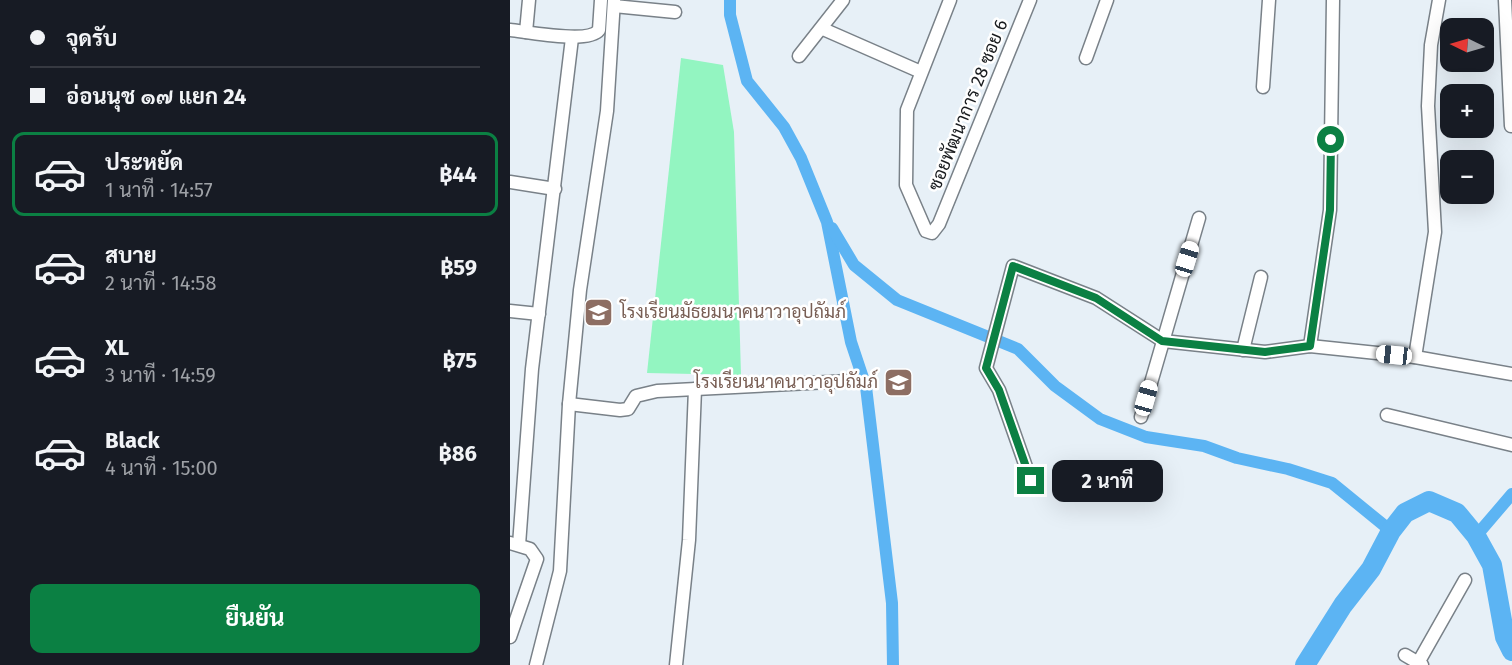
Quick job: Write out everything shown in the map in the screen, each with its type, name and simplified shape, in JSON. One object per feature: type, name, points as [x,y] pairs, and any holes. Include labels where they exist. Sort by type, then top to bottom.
[{"type":"street","points":[[526,32],[529,0]]},
{"type":"street","points":[[510,30],[572,38],[597,33],[602,0]]},
{"type":"street","points":[[799,56],[823,29],[843,0]]},
{"type":"street","points":[[823,29],[921,72],[950,0]]},
{"type":"street","name":"ซอยพัฒนาการ 28 ซอย 6","points":[[921,72],[906,115],[906,185],[926,231],[932,233],[939,224],[1029,0]]},
{"type":"street","points":[[1086,57],[1107,0]]},
{"type":"street","points":[[1263,87],[1269,0]]},
{"type":"street","points":[[1310,346],[1330,210],[1333,0]]},
{"type":"street","points":[[1415,357],[1435,232],[1428,106],[1431,45],[1438,0]]},
{"type":"street","points":[[1505,0],[1511,126]]},
{"type":"street","points":[[536,665],[560,571],[569,404],[580,290],[607,111],[614,3],[675,12]]},
{"type":"street","points":[[510,637],[514,612],[537,559],[534,551],[514,544],[572,38]]},
{"type":"street","points":[[510,182],[555,189]]},
{"type":"street","points":[[1141,417],[1199,218]]},
{"type":"street","points":[[1031,481],[999,390],[986,368],[1013,266],[1096,298],[1162,341],[1265,352],[1310,346],[1415,357],[1512,374]]},
{"type":"street","points":[[1243,350],[1261,277]]},
{"type":"street","points":[[510,311],[539,314]]},
{"type":"street","points":[[569,404],[620,410],[628,409],[636,396],[643,393],[848,381]]},
{"type":"street","points":[[676,665],[691,518],[695,390]]},
{"type":"street","points":[[1387,415],[1512,445]]},
{"type":"street","points":[[1405,655],[1420,664],[1465,580]]},
{"type":"green space","points":[[681,58],[723,65],[734,132],[741,375],[647,373]]},
{"type":"waterway","points":[[730,0],[730,15],[747,81],[784,127],[801,158],[827,222],[851,342],[866,387],[892,603],[893,665]]},
{"type":"waterway","points":[[832,228],[854,265],[897,300],[1018,349],[1055,386],[1100,419],[1146,437],[1204,446],[1237,458],[1288,469],[1332,483],[1391,531]]},
{"type":"waterway","points":[[1476,536],[1512,494]]},
{"type":"waterway","points":[[1305,665],[1343,605],[1371,569],[1391,531],[1405,513],[1429,501],[1457,513],[1476,536],[1492,565],[1505,637],[1512,651]]},
{"type":"place","name":"โรงเรียนมัธยมนาคนาวาอุปถัมภ์","points":[[599,312]]},
{"type":"place","name":"โรงเรียนนาคนาวาอุปถัมภ์","points":[[899,382]]},
{"type":"route","points":[[1031,481],[999,390],[986,368],[1010,269],[1016,266],[1096,298],[1162,341],[1265,352],[1310,346],[1330,210],[1331,140]]}]
